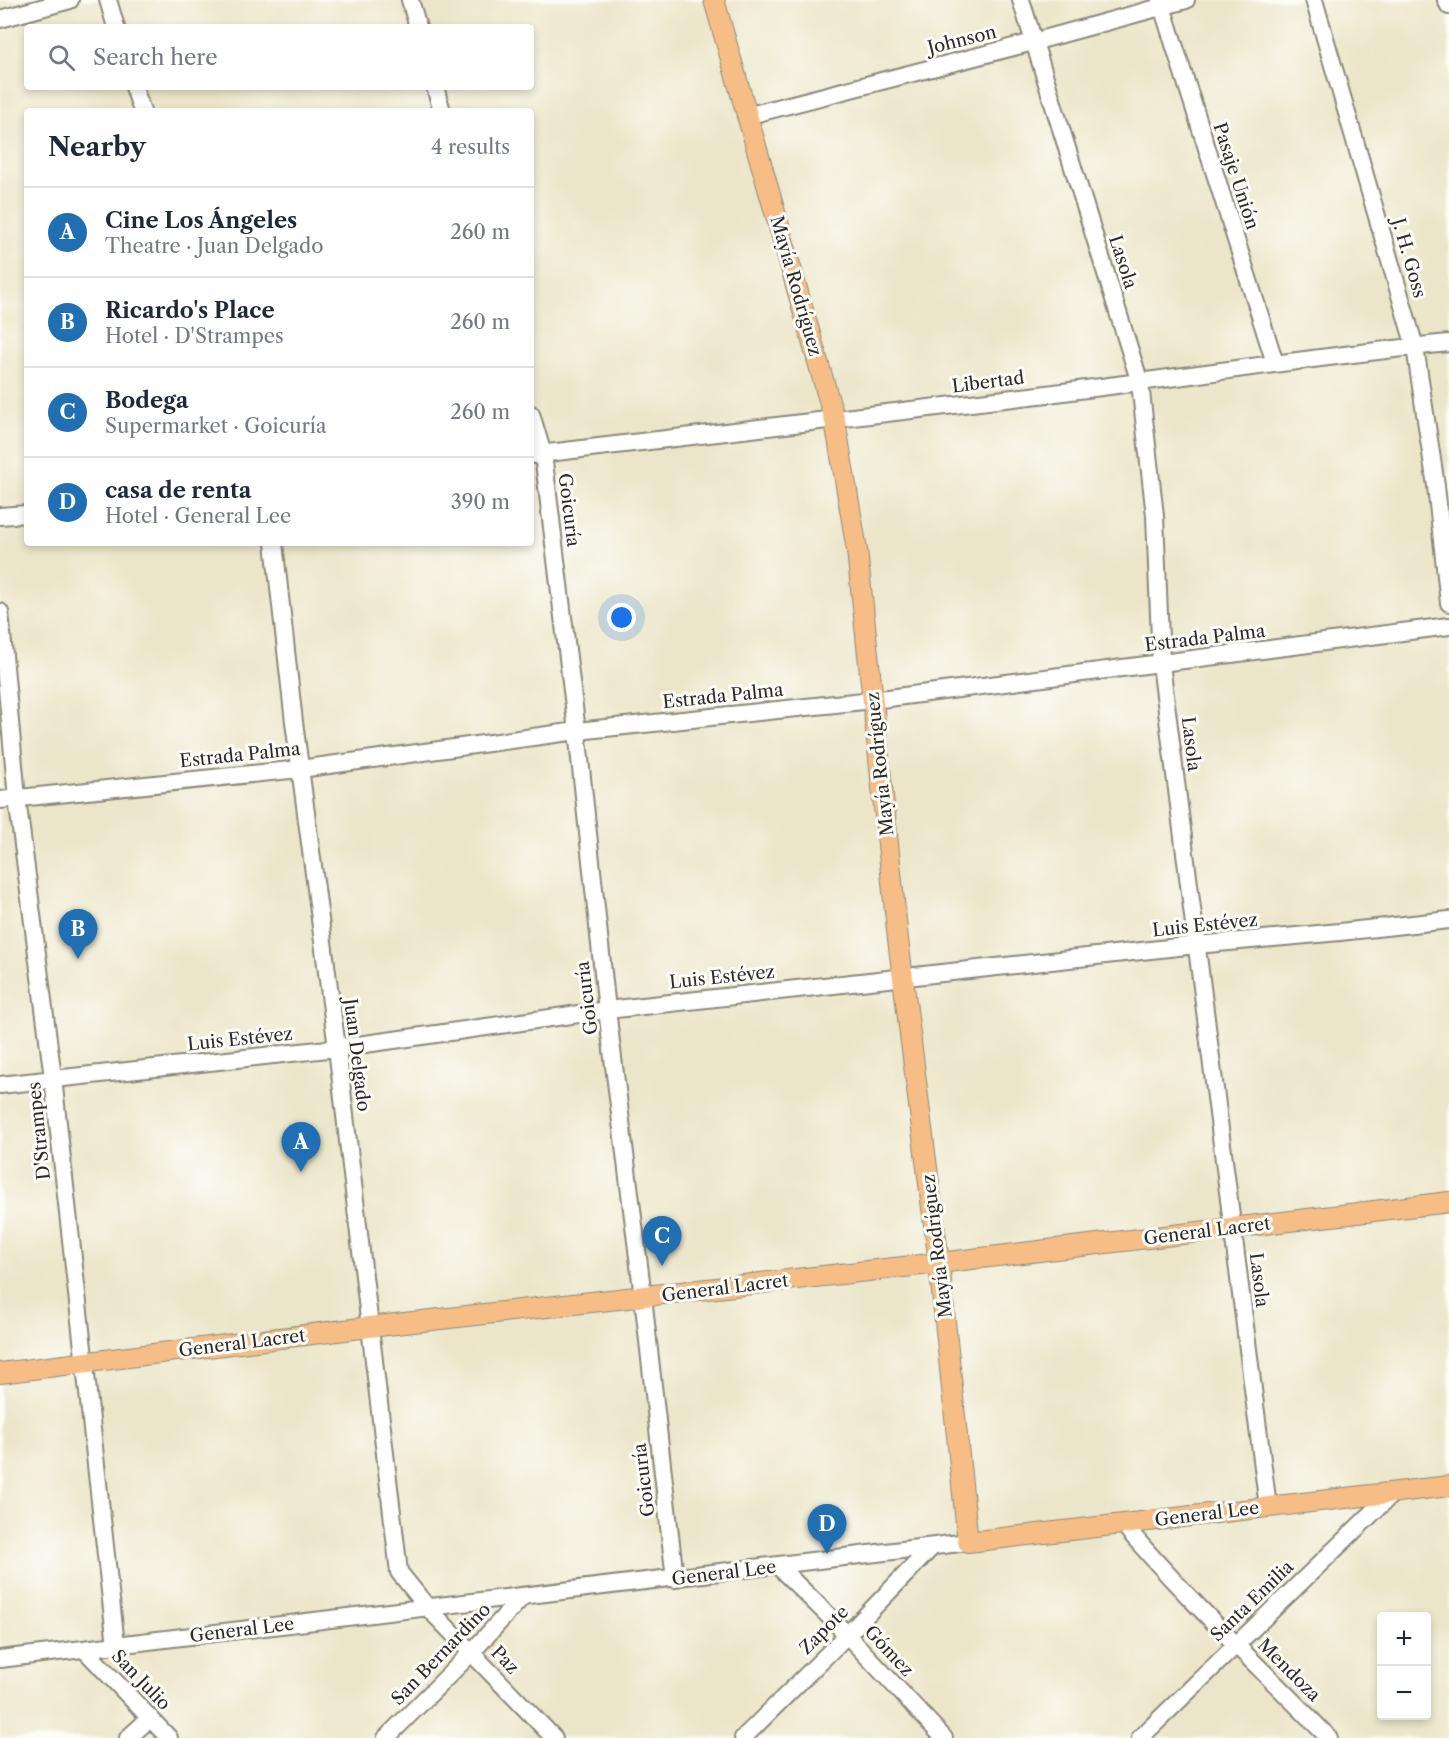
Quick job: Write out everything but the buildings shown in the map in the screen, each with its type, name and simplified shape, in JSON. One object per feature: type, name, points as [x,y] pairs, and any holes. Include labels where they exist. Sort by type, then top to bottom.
[{"type":"main road","name":"Mayía Rodríguez","points":[[714,0],[835,421],[857,550],[902,977],[939,1263],[968,1542]]},
{"type":"main road","name":"General Lacret","points":[[0,1373],[369,1327],[939,1263],[1449,1202]]},
{"type":"main road","name":"General Lee","points":[[968,1542],[1449,1486]]},
{"type":"street","points":[[0,19],[70,0]]},
{"type":"street","points":[[108,0],[115,24]]},
{"type":"street","points":[[410,0],[417,24]]},
{"type":"street","name":"Lasola","points":[[1020,0],[1140,383],[1155,516],[1161,664],[1268,1507]]},
{"type":"street","name":"Johnson","points":[[746,116],[1033,42],[1161,3],[1186,0]]},
{"type":"street","name":"J. H. Goss","points":[[1314,0],[1415,347],[1436,486],[1449,603]]},
{"type":"street","points":[[1446,0],[1449,6]]},
{"type":"street","name":"Pasaje Unión","points":[[1161,3],[1275,363]]},
{"type":"street","points":[[135,90],[141,108]]},
{"type":"street","points":[[436,90],[441,108]]},
{"type":"street","name":"Libertad","points":[[537,455],[835,421],[1140,383],[1275,363],[1449,344]]},
{"type":"street","name":"Goicuría","points":[[534,434],[577,731],[607,1010],[675,1579]]},
{"type":"street","points":[[0,516],[24,514]]},
{"type":"street","name":"Juan Delgado","points":[[274,546],[300,769],[337,1048],[403,1611]]},
{"type":"street","name":"D'Strampes","points":[[0,612],[17,798],[53,1078],[116,1645]]},
{"type":"street","name":"Estrada Palma","points":[[0,800],[300,769],[577,731],[873,700],[1449,626]]},
{"type":"street","name":"Luis Estévez","points":[[0,1085],[337,1048],[607,1010],[1196,945],[1449,920]]},
{"type":"street","name":"Santa Emilia","points":[[1140,1738],[1393,1493]]},
{"type":"street","name":"Mendoza","points":[[1123,1524],[1236,1644],[1329,1738]]},
{"type":"street","name":"General Lee","points":[[0,1659],[968,1542]]},
{"type":"street","name":"Zapote","points":[[743,1738],[931,1548]]},
{"type":"street","points":[[399,1564],[428,1608]]},
{"type":"street","name":"Gómez","points":[[778,1566],[944,1738]]},
{"type":"street","name":"San Bernardino","points":[[386,1738],[471,1653],[522,1597]]},
{"type":"street","name":"Paz","points":[[428,1608],[554,1738]]},
{"type":"street","name":"San Julio","points":[[84,1649],[169,1738]]},
{"type":"street","points":[[128,1738],[150,1718]]},
{"type":"place","name":"Ricardo's Place","points":[[78,959]]},
{"type":"place","name":"Cine Los Ángeles","points":[[301,1172]]},
{"type":"place","name":"Bodega","points":[[662,1266]]},
{"type":"place","name":"casa de renta","points":[[827,1554]]}]
